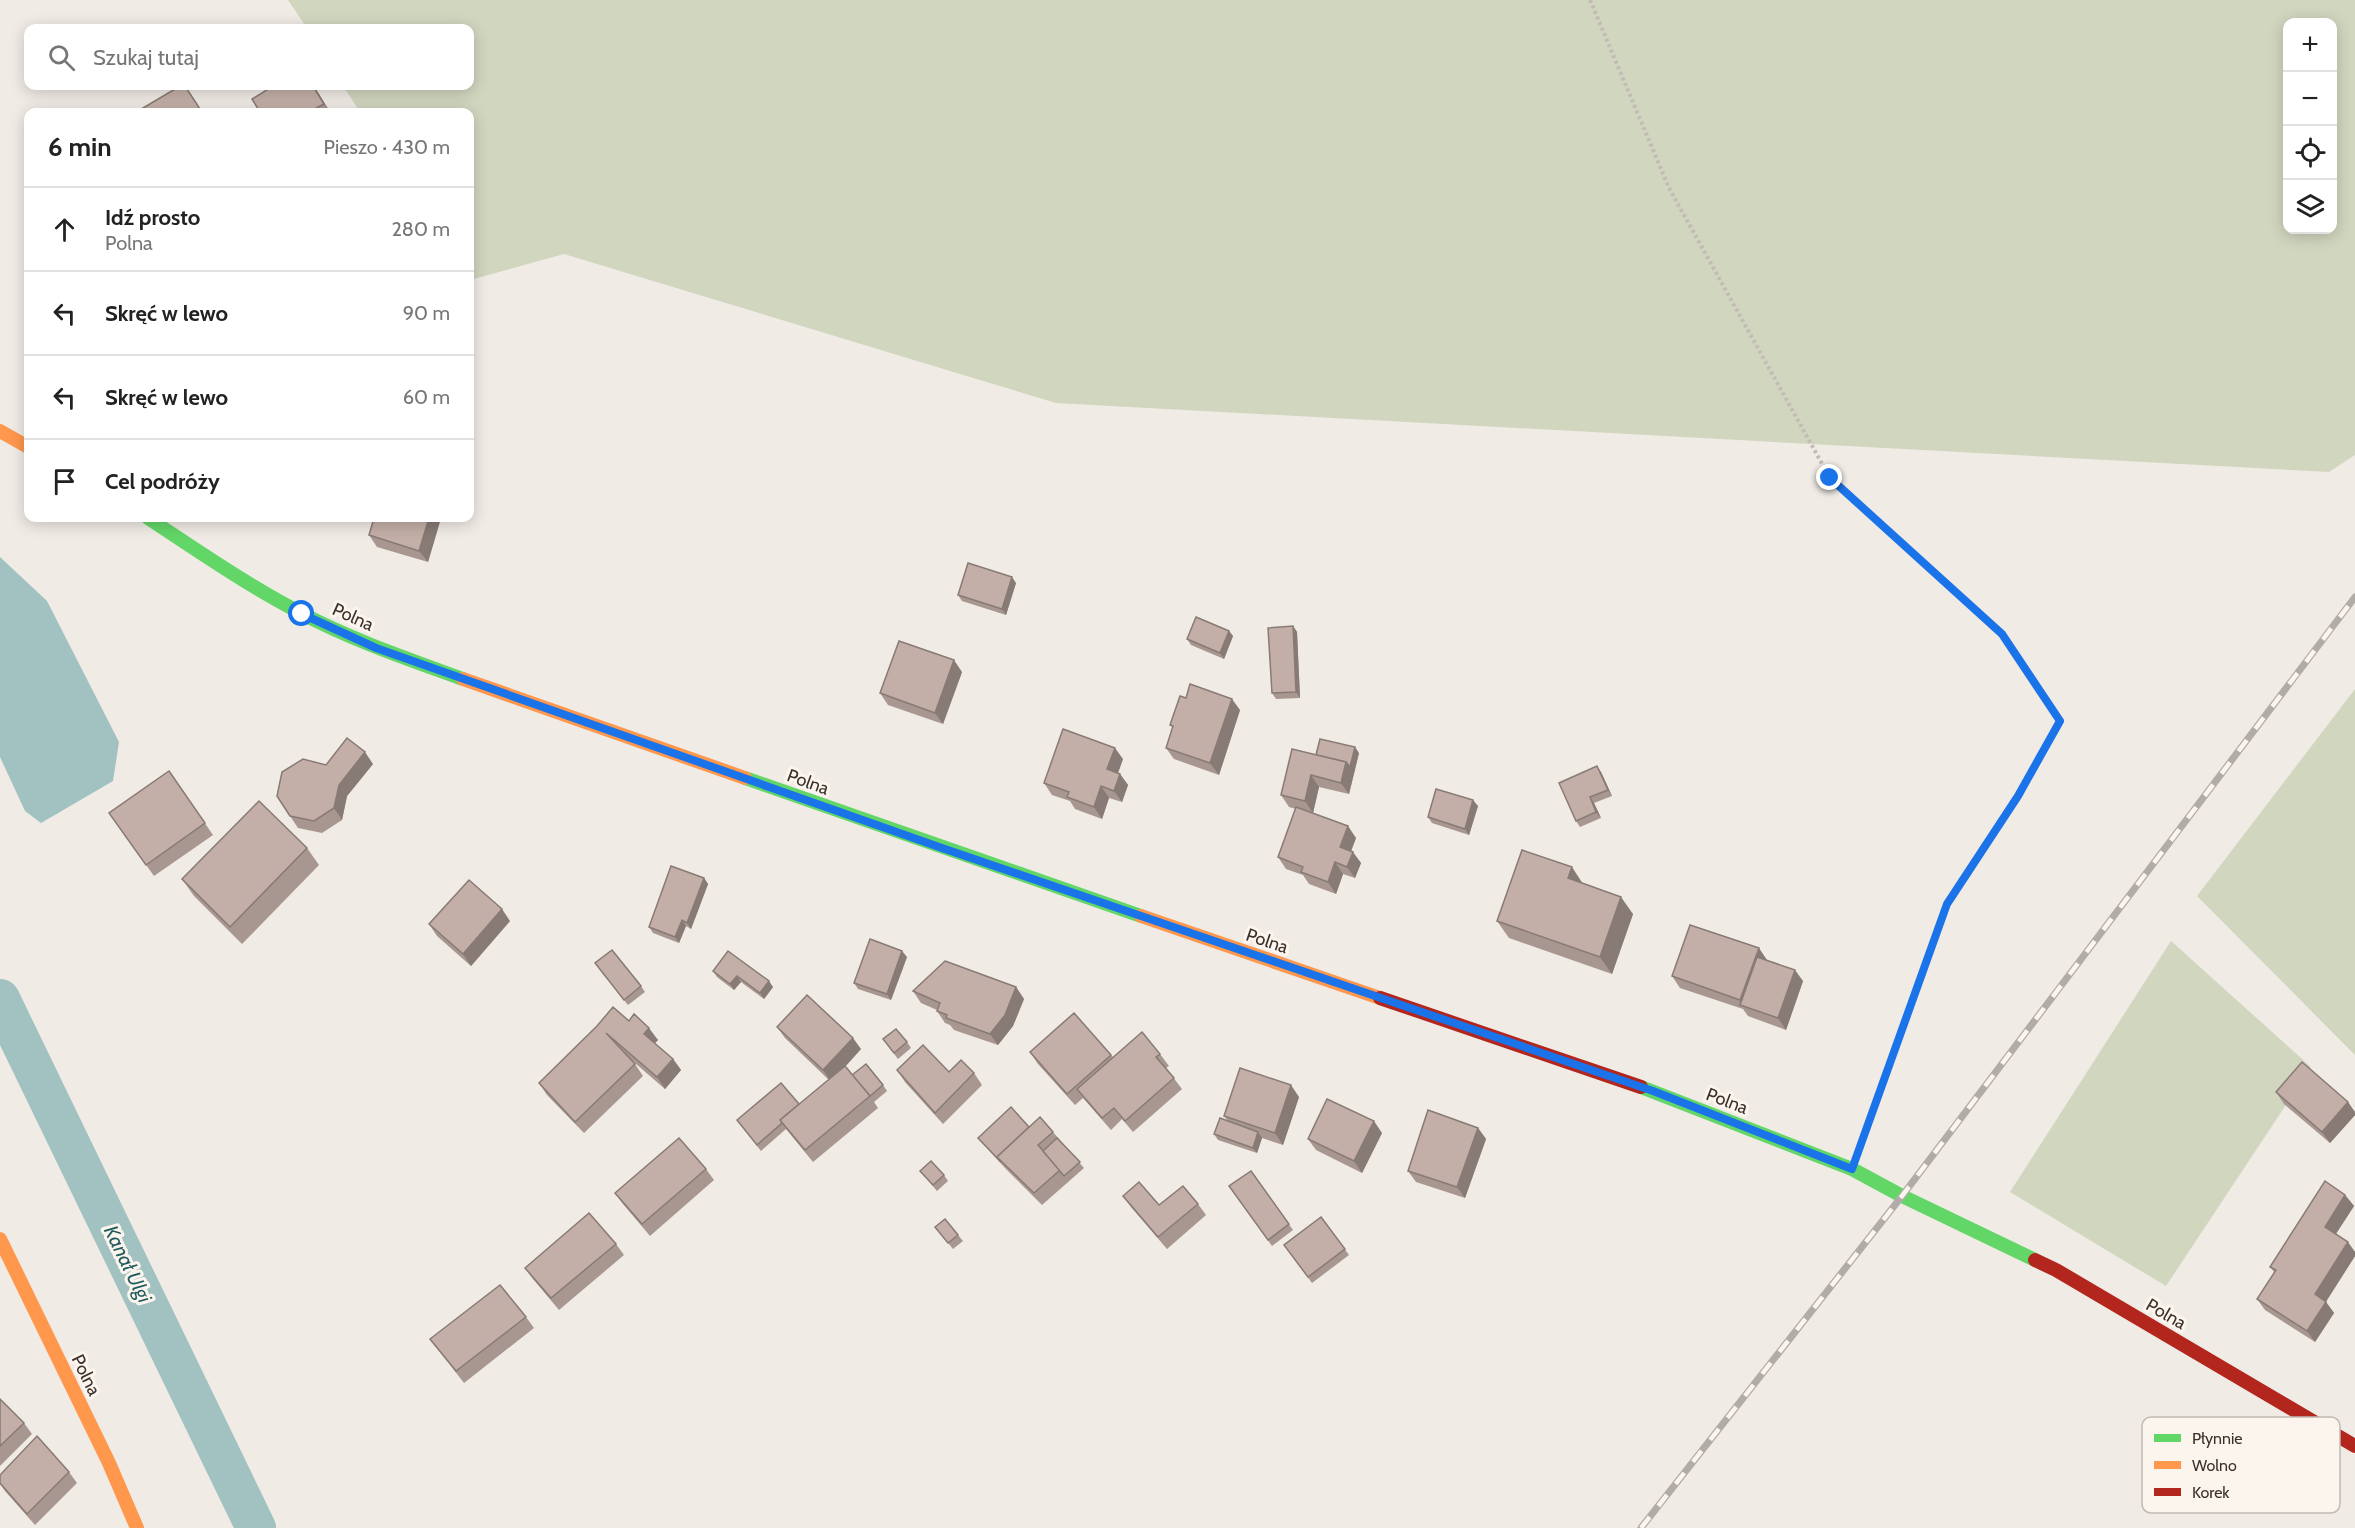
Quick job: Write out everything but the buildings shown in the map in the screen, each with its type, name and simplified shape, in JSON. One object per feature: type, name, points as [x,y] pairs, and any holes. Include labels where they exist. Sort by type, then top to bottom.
[{"type":"street","points":[[0,431],[24,445]]},
{"type":"street","name":"Polna","points":[[154,522],[255,588],[302,614],[376,648],[942,848],[1653,1091],[1852,1169],[1902,1196],[2056,1270],[2306,1417]]},
{"type":"street","name":"Polna","points":[[0,1239],[109,1463],[137,1528]]},
{"type":"street","name":"Polna","points":[[2340,1437],[2355,1446]]},
{"type":"path","points":[[1590,0],[1669,188],[1830,478],[2002,634],[2060,721],[2018,796],[1947,904],[1852,1169]]},
{"type":"green space","points":[[288,0],[2355,0],[2355,455],[2329,472],[1056,403],[564,254],[474,279],[474,108],[357,108],[346,90],[474,90],[474,24],[304,24]]},
{"type":"green space","points":[[2355,689],[2355,1055],[2197,896]]},
{"type":"green space","points":[[2171,941],[2311,1067],[2166,1286],[2010,1192]]},
{"type":"water","points":[[0,557],[47,601],[119,742],[113,781],[41,823],[25,811],[0,757]]},
{"type":"waterway","name":"Kanał Ulgi","points":[[0,999],[256,1528]]},
{"type":"railway","points":[[1641,1528],[1902,1196],[2355,597]]},
{"type":"traffic: fast","points":[[154,522],[242,579],[320,623],[463,679]]},
{"type":"traffic: fast","points":[[745,778],[1141,916]]},
{"type":"traffic: fast","points":[[1641,1087],[1852,1169],[1902,1196],[2035,1260]]},
{"type":"traffic: slow","points":[[0,431],[24,445]]},
{"type":"traffic: slow","points":[[463,679],[745,778]]},
{"type":"traffic: slow","points":[[1141,916],[1380,998]]},
{"type":"traffic: slow","points":[[0,1239],[109,1463],[137,1528]]},
{"type":"traffic: jam","points":[[1380,998],[1641,1087]]},
{"type":"traffic: jam","points":[[2035,1260],[2056,1270],[2306,1417]]},
{"type":"traffic: jam","points":[[2340,1437],[2355,1446]]},
{"type":"route","points":[[302,614],[376,648],[942,848],[1653,1091],[1852,1169],[1947,904],[2018,796],[2060,721],[2002,634],[1830,478]]}]
